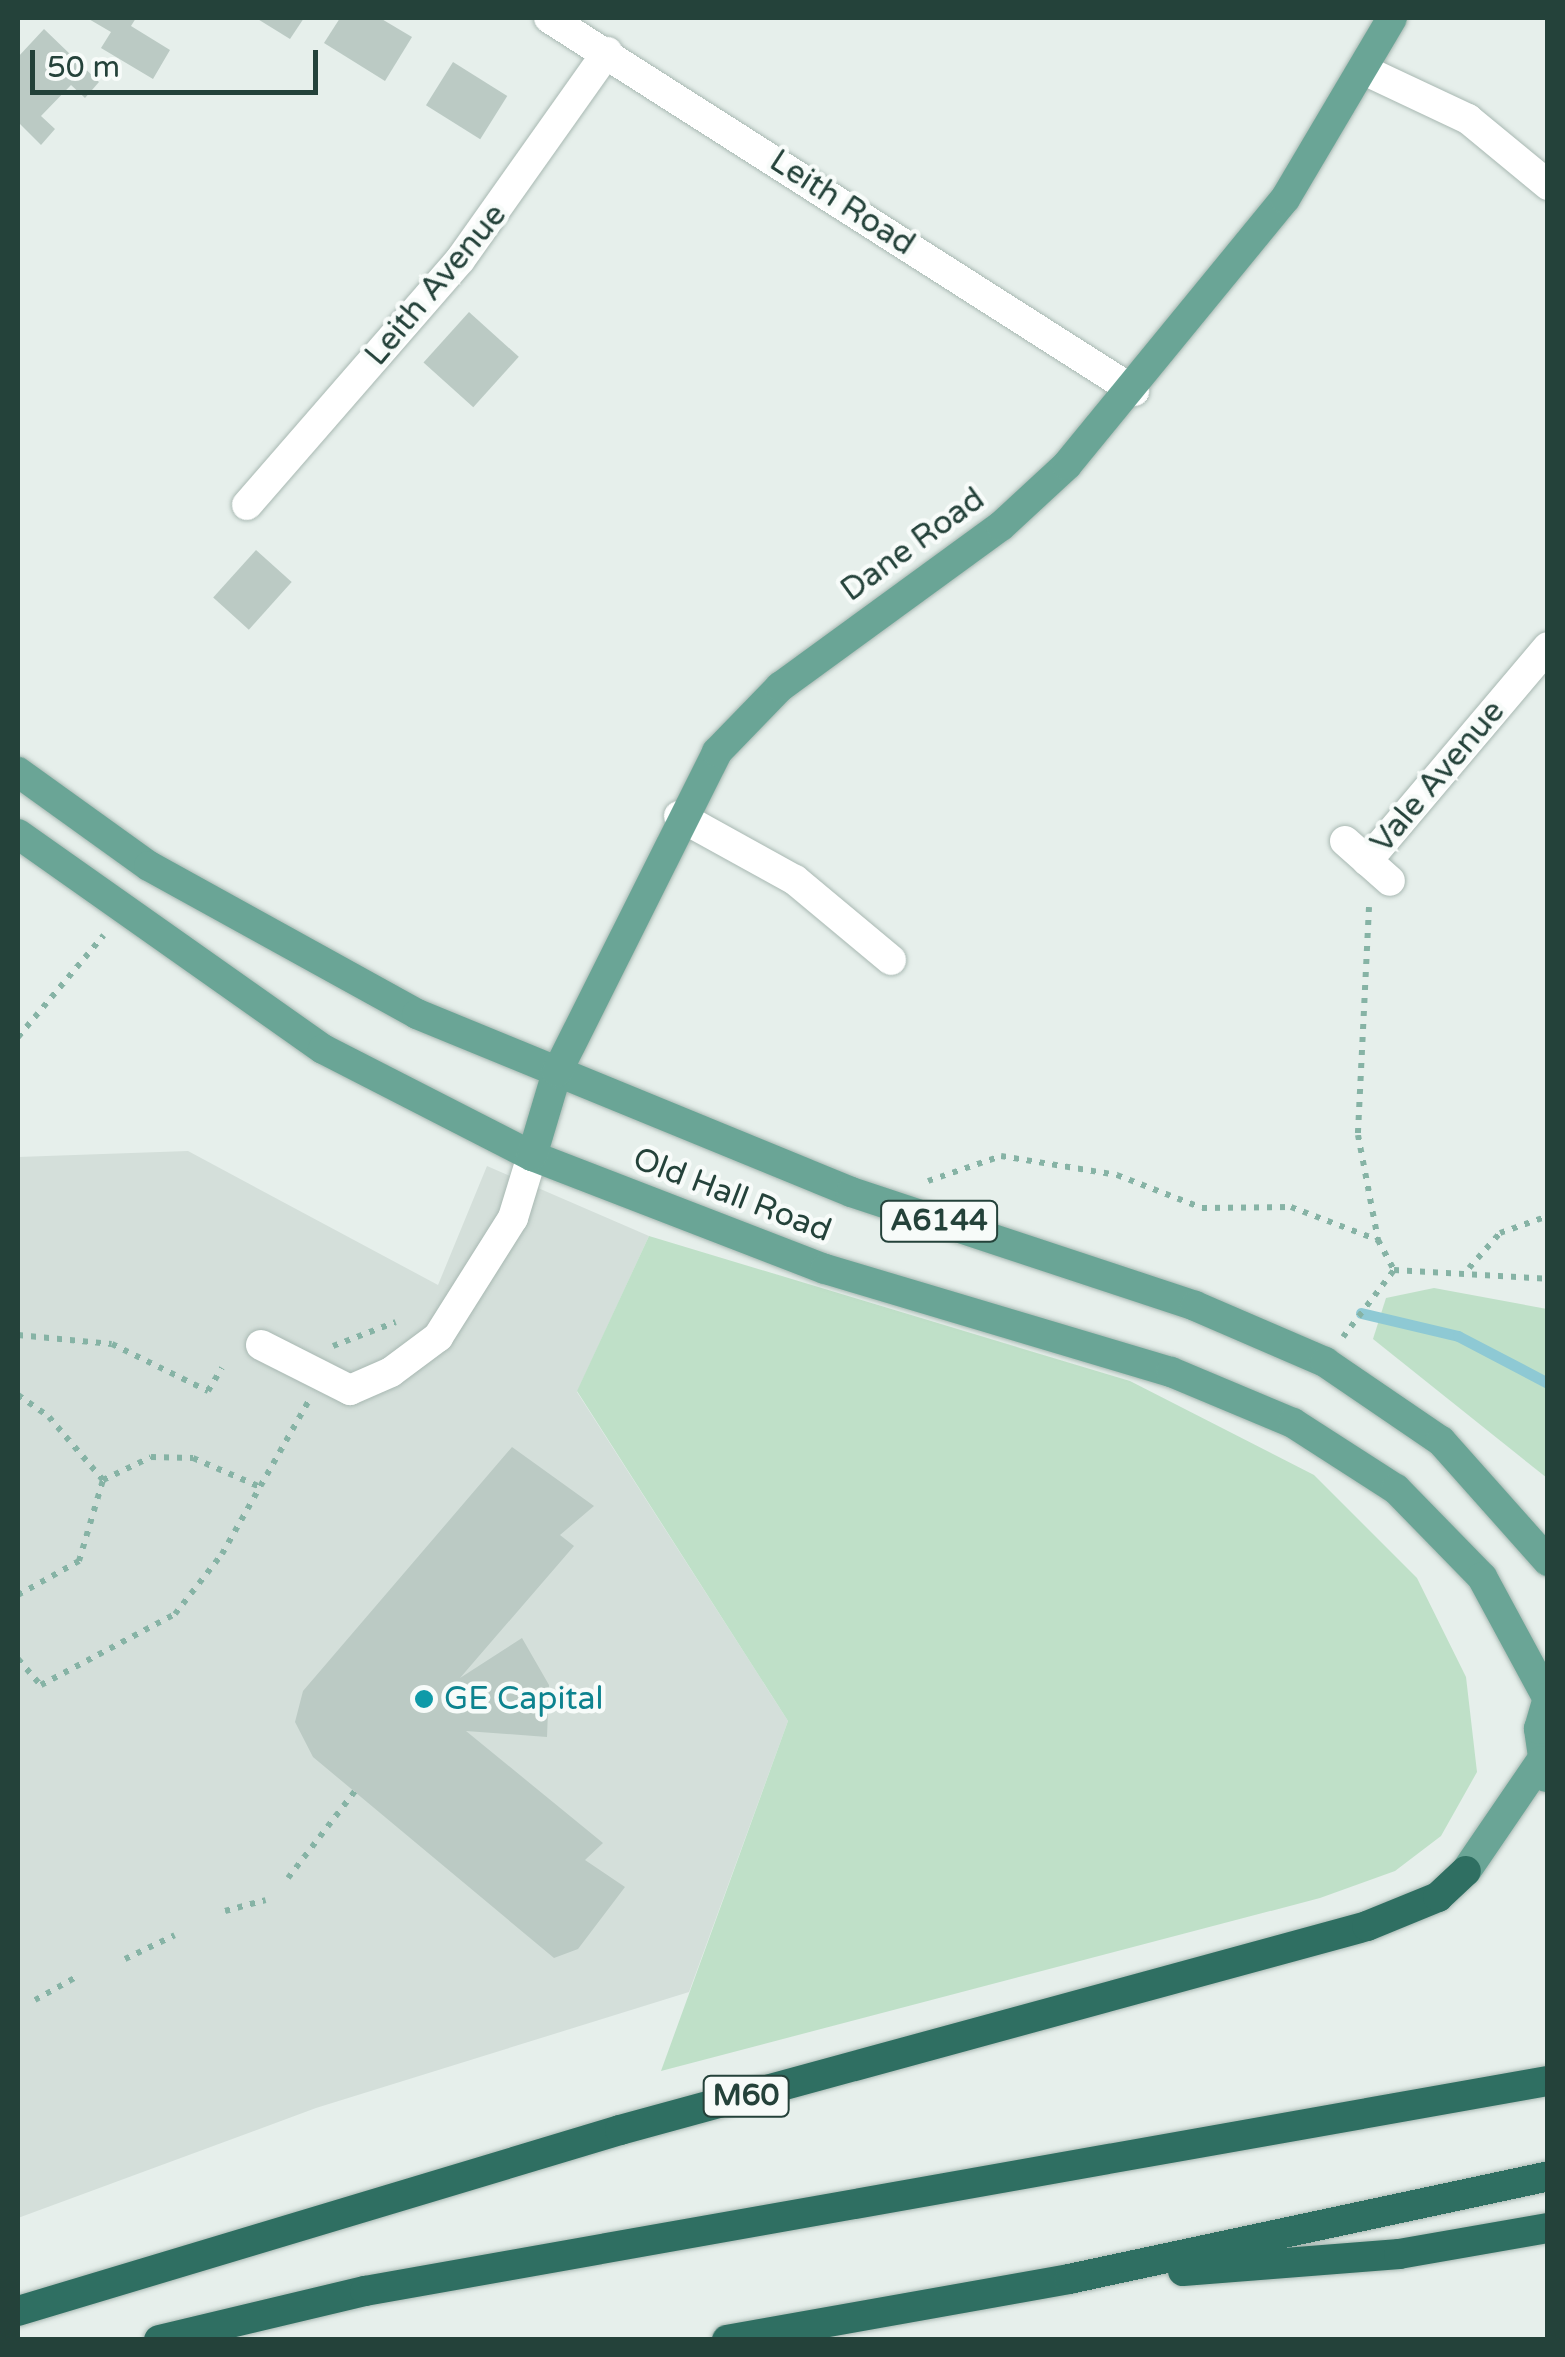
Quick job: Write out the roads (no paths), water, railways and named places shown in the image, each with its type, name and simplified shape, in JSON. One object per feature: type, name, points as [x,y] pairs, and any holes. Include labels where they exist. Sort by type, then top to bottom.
[{"type":"highway","name":"M60","points":[[18,2311],[620,2130],[1350,1932],[1438,1897],[1466,1871]]},
{"type":"highway","points":[[159,2340],[365,2291],[1548,2081]]},
{"type":"highway","points":[[727,2340],[1069,2279],[1548,2176]]},
{"type":"highway","points":[[1069,2279],[1399,2254],[1548,2228]]},
{"type":"main road","name":"Dane Road","points":[[532,1156],[557,1072],[680,816],[717,752],[780,686],[1001,526],[1134,391],[1285,199],[1366,71],[1392,18]]},
{"type":"main road","name":"Old Hall Road","points":[[18,772],[149,866],[352,984],[851,1192],[1194,1306],[1324,1362],[1440,1441],[1548,1561]]},
{"type":"main road","name":"Old Hall Road","points":[[18,834],[323,1049],[532,1156],[825,1269],[1171,1372],[1293,1423],[1396,1489],[1482,1578],[1547,1697]]},
{"type":"main road","points":[[1466,1871],[1544,1770],[1547,1697]]},
{"type":"street","name":"Leith Road","points":[[549,18],[1134,391]]},
{"type":"street","name":"Leith Avenue","points":[[248,505],[460,260],[607,52]]},
{"type":"street","points":[[1366,71],[1468,119],[1548,186]]},
{"type":"street","name":"Vale Avenue","points":[[1368,861],[1548,647]]},
{"type":"street","points":[[680,816],[794,880],[891,960]]},
{"type":"street","points":[[261,1345],[350,1390],[438,1337],[513,1218],[532,1156]]},
{"type":"waterway","points":[[1361,1313],[1458,1336],[1548,1383]]},
{"type":"place","name":"GE Capital","points":[[424,1699]]}]
